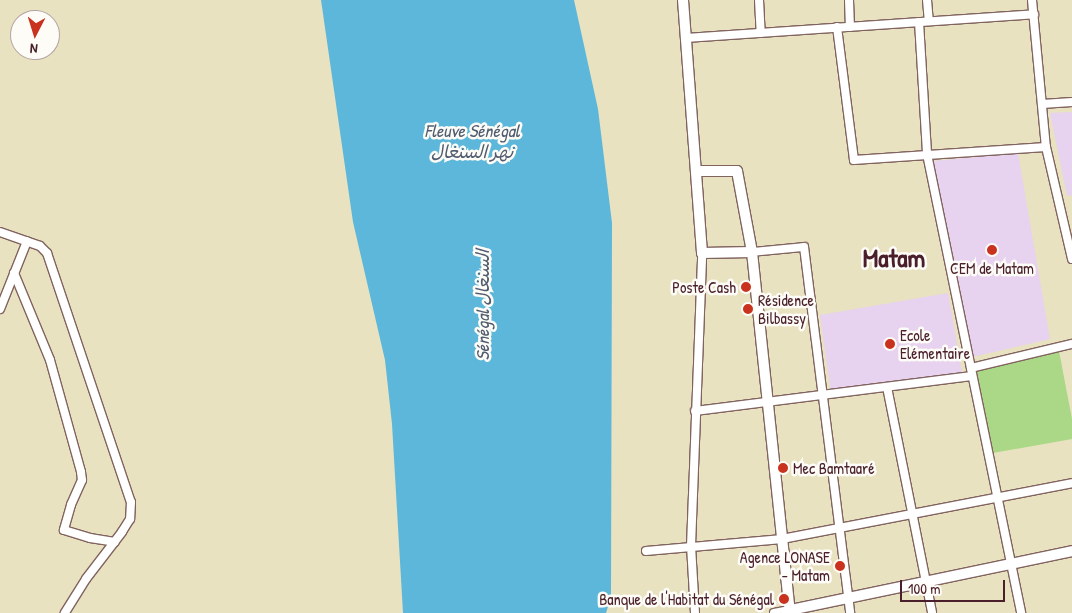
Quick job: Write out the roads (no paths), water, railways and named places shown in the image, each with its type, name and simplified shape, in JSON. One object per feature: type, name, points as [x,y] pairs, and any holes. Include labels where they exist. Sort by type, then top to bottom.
[{"type":"main road","points":[[683,0],[702,254],[752,252]]},
{"type":"main road","points":[[696,171],[737,171],[752,252],[790,611],[1072,551]]},
{"type":"street","points":[[759,0],[761,33]]},
{"type":"street","points":[[849,0],[850,26]]},
{"type":"street","points":[[927,0],[929,21]]},
{"type":"street","points":[[1032,0],[1046,147],[1072,259]]},
{"type":"street","points":[[686,38],[1034,14]]},
{"type":"street","points":[[919,22],[927,154],[1021,613]]},
{"type":"street","points":[[837,28],[854,160],[1046,147]]},
{"type":"street","points":[[1042,104],[1072,102]]},
{"type":"street","points":[[0,232],[40,246],[47,253],[130,502],[130,519],[86,579],[65,613]]},
{"type":"street","points":[[0,309],[27,241]]},
{"type":"street","points":[[752,252],[804,247],[850,613]]},
{"type":"street","points":[[695,613],[691,546],[702,254]]},
{"type":"street","points":[[14,273],[50,360],[81,472],[82,480],[71,505],[64,530],[90,538],[114,542]]},
{"type":"street","points":[[695,411],[887,387],[972,372],[1072,344]]},
{"type":"street","points":[[887,387],[932,613]]},
{"type":"street","points":[[646,551],[782,539],[1072,483]]},
{"type":"street","points":[[774,613],[790,611]]},
{"type":"water","name":"Fleuve Sénégal نهر السنغال","points":[[321,0],[574,0],[598,109],[612,223],[611,597],[606,613],[403,613],[392,424],[385,360],[353,222]]},
{"type":"place","name":"CEM de Matam","points":[[992,250]]},
{"type":"place","name":"Poste Cash","points":[[746,287]]},
{"type":"place","name":"Résidence Bilbassy","points":[[748,309]]},
{"type":"place","name":"Ecole Elémentaire","points":[[890,344]]},
{"type":"place","name":"Mec Bamtaaré","points":[[783,468]]},
{"type":"place","name":"Agence LONASE - Matam","points":[[840,566]]},
{"type":"place","name":"Banque de l'Habitat du Sénégal","points":[[784,599]]},
{"type":"district","name":"Matam","points":[[894,258]]},
{"type":"water label","name":"Sénégal السنغال","points":[[483,305]]}]
